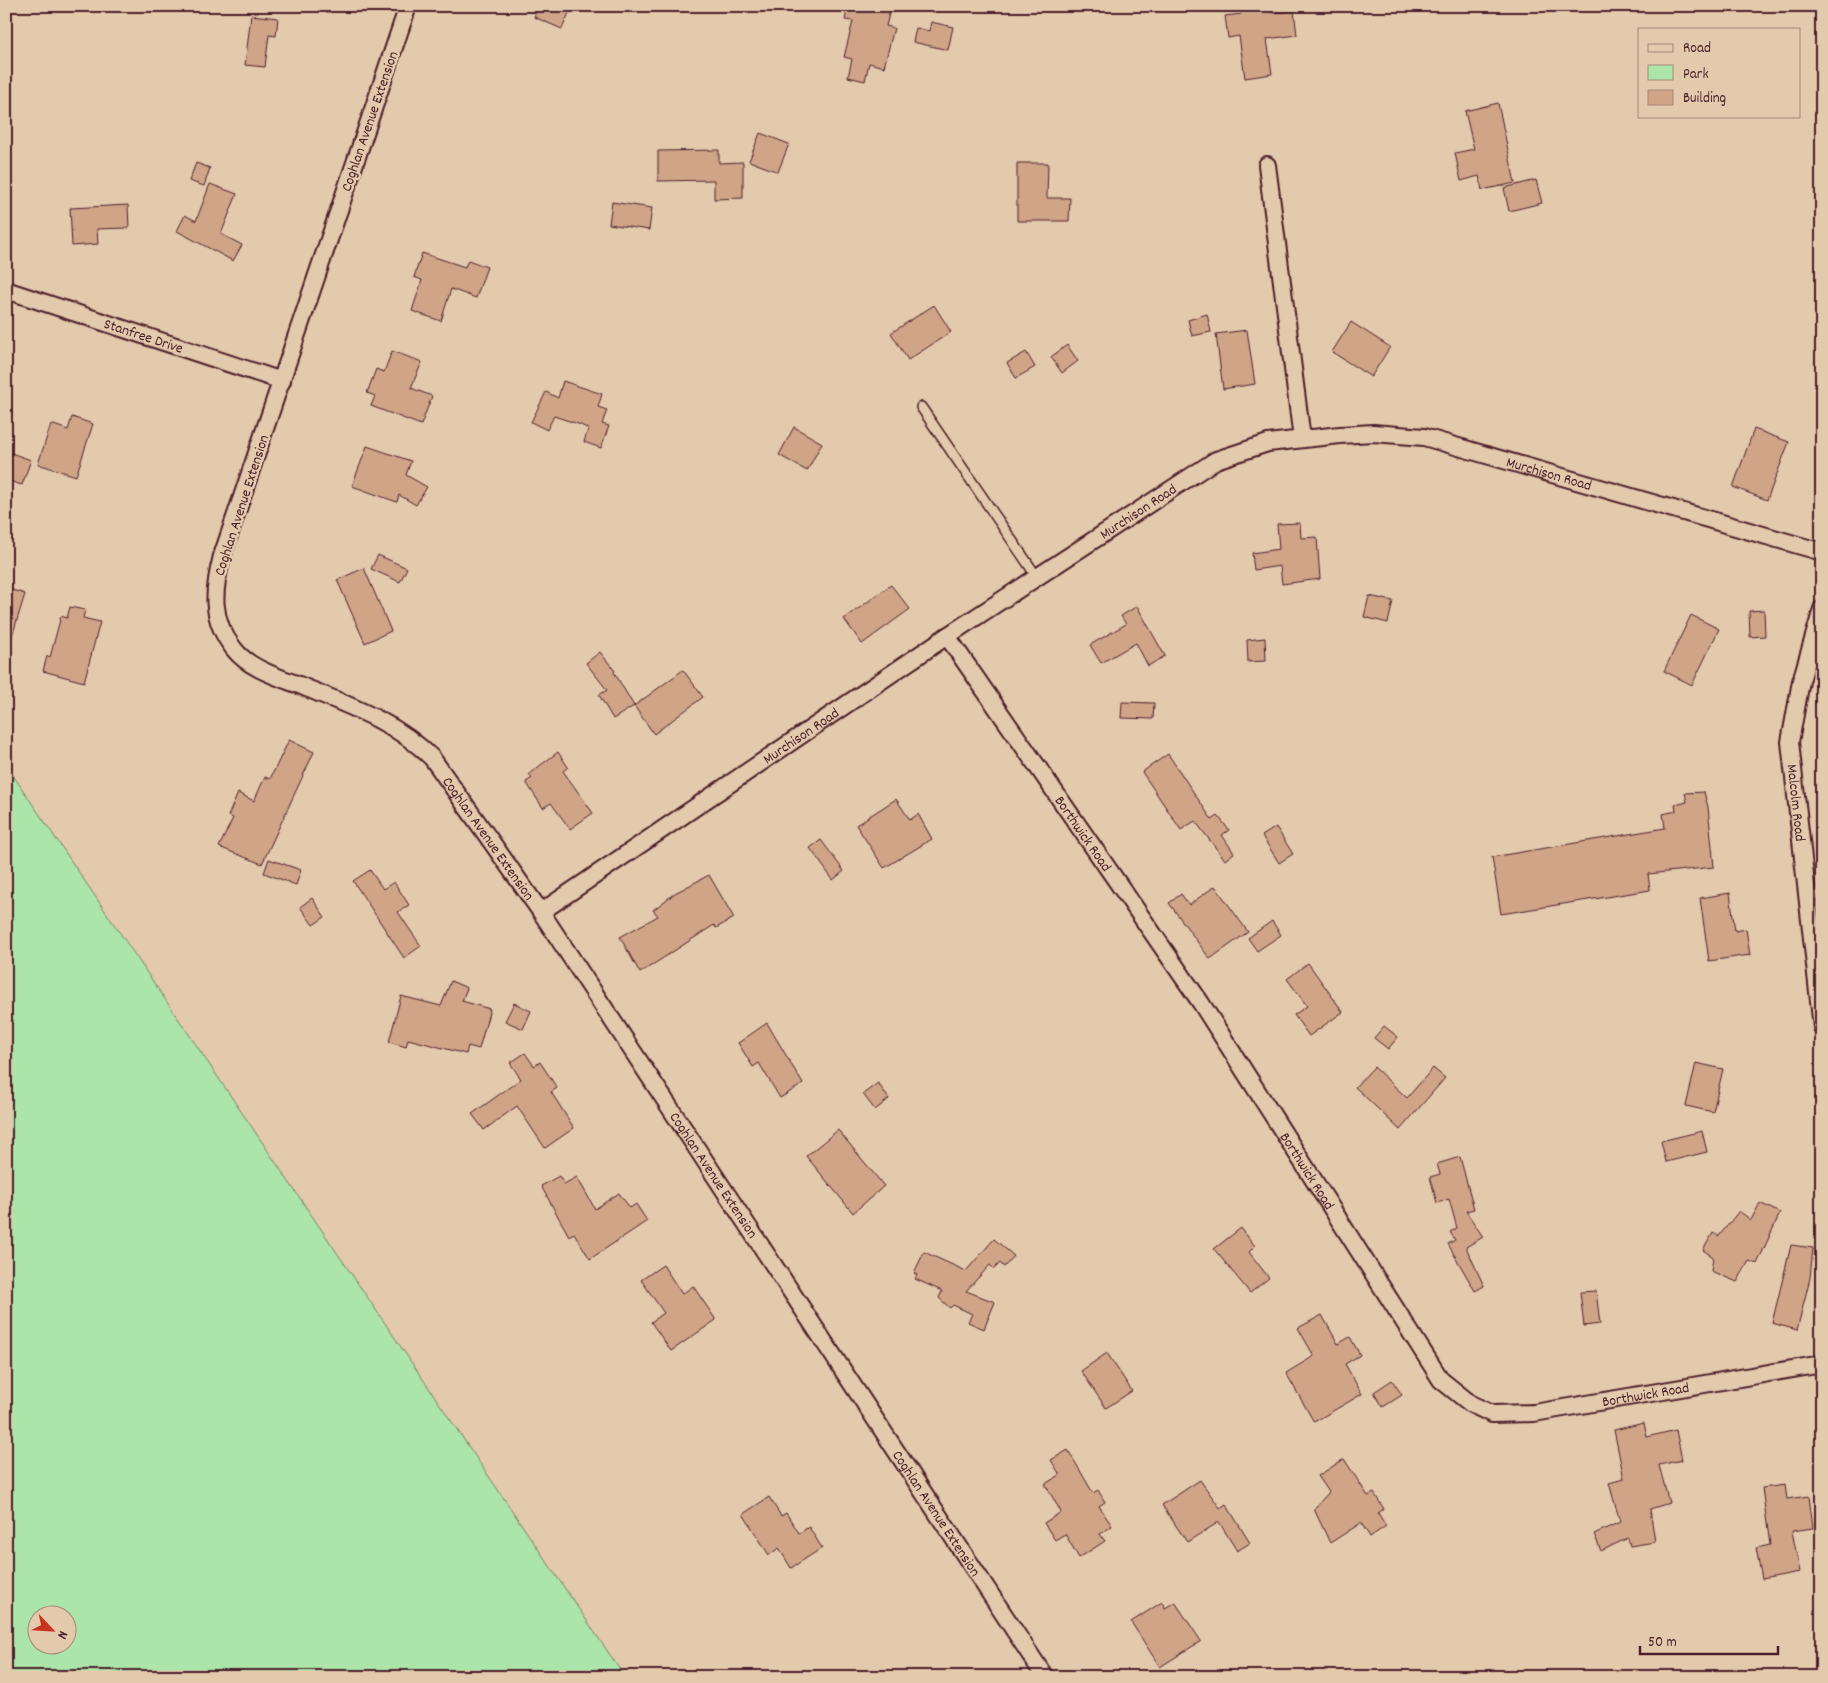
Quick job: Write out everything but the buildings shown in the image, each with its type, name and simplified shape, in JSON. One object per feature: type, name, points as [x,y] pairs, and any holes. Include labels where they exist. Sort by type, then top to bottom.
[{"type":"street","name":"Coghlan Avenue Extension","points":[[408,6],[214,585],[216,613],[222,631],[235,651],[248,661],[396,728],[432,758],[540,912],[1045,1677]]},
{"type":"street","points":[[1267,165],[1302,439]]},
{"type":"street","name":"Stanfree Drive","points":[[6,290],[282,381]]},
{"type":"street","name":"Murchison Road","points":[[540,912],[947,636],[1216,460],[1268,443],[1373,433],[1424,437],[1822,552]]},
{"type":"street","name":"Malcolm Road","points":[[1822,609],[1801,681],[1790,742],[1822,1028]]},
{"type":"street","name":"Borthwick Road","points":[[947,636],[1201,1003],[1441,1380],[1471,1404],[1492,1414],[1534,1413],[1822,1364]]},
{"type":"lane","points":[[921,407],[1037,577]]},
{"type":"green space","points":[[6,765],[625,1677],[6,1677]]}]
